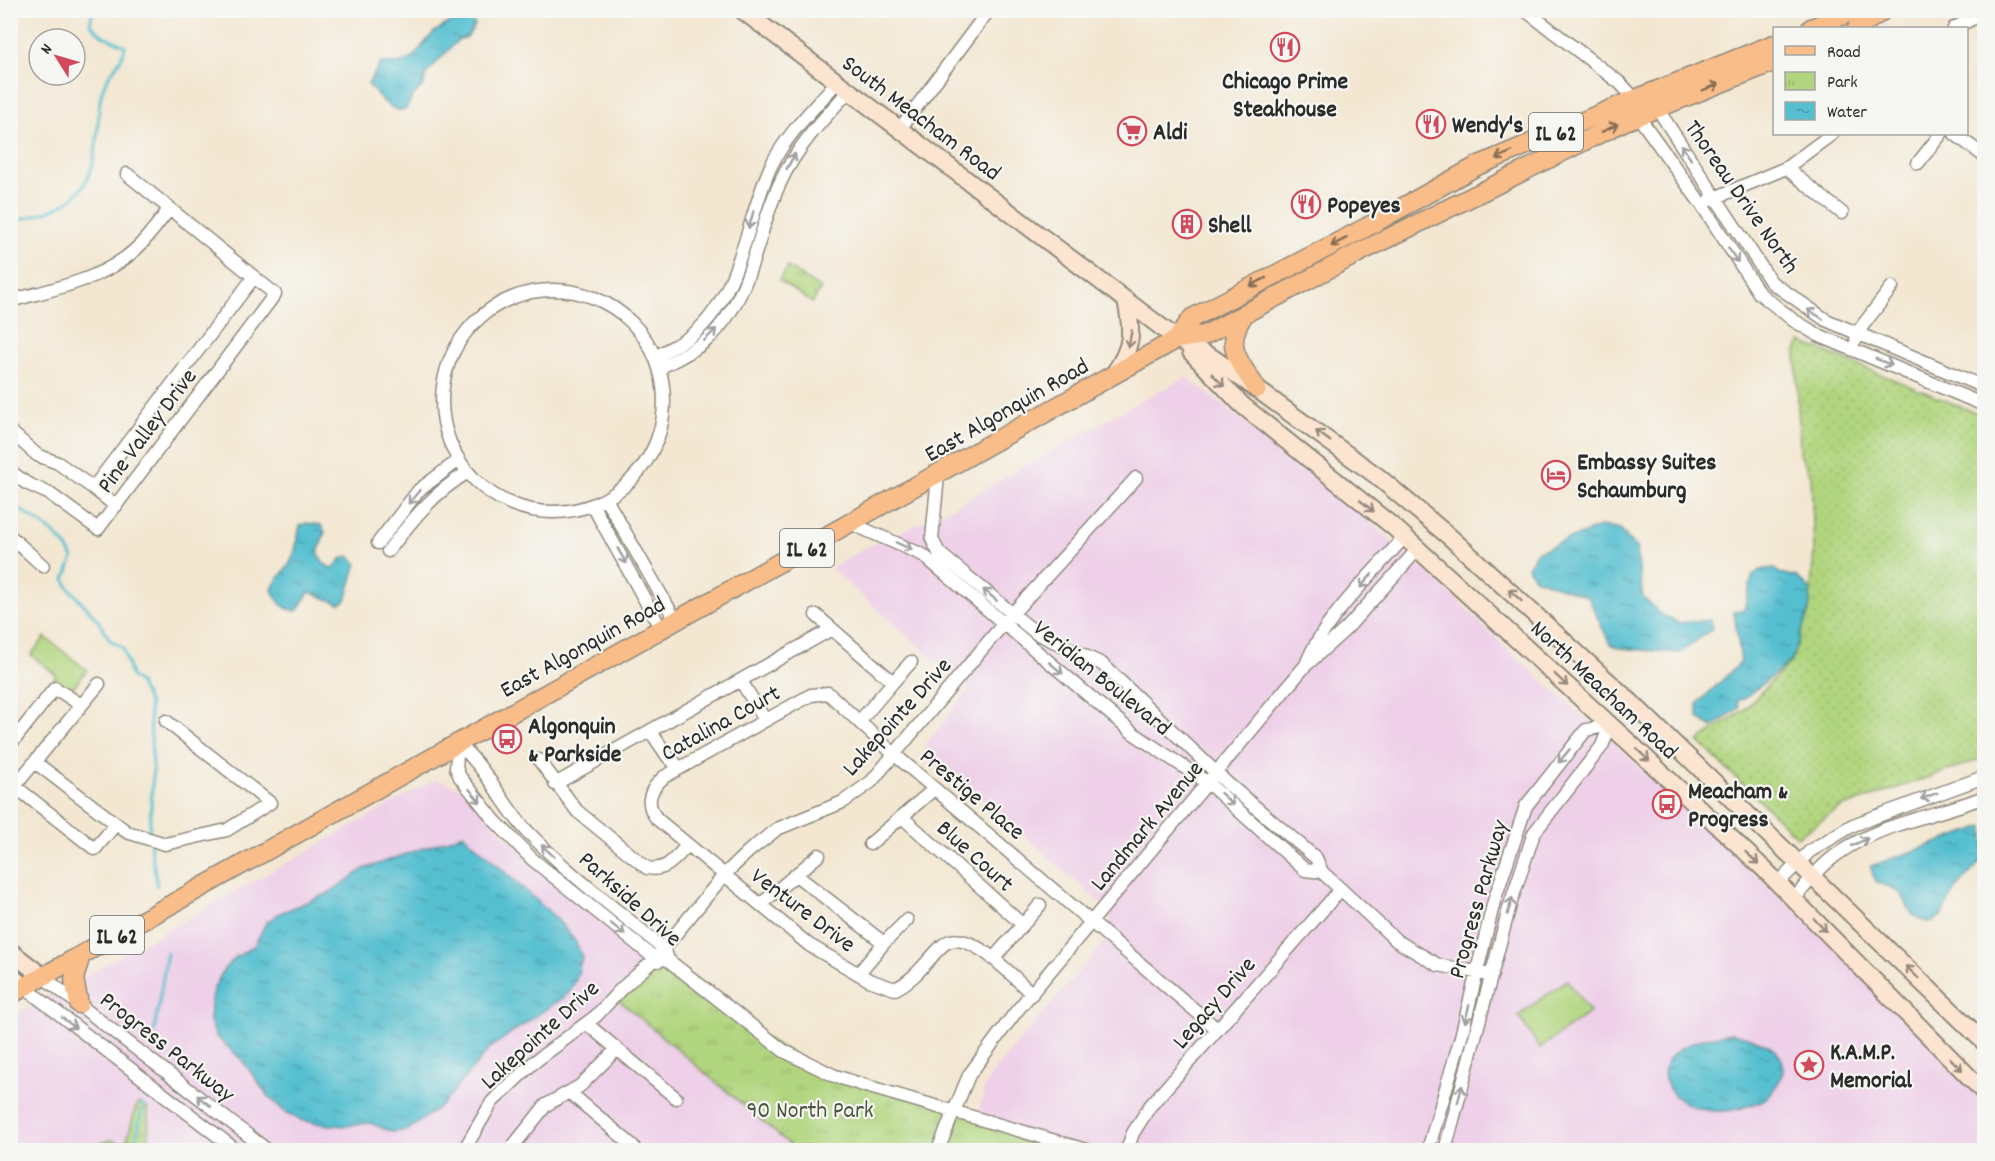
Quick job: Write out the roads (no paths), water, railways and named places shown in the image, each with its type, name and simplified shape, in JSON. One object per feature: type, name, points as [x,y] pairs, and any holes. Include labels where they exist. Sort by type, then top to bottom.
[{"type":"main road","name":"South Meacham Road","points":[[742,10],[1074,261]]},
{"type":"main road","points":[[1814,27],[1849,13],[1880,11]]},
{"type":"main road","points":[[1858,27],[1880,11]]},
{"type":"main road","name":"East Algonquin Road","points":[[15,985],[42,976],[81,955],[939,475],[1177,339],[1205,334],[1636,107],[1773,44]]},
{"type":"main road","name":"East Algonquin Road","points":[[1177,339],[1192,318],[1477,166],[1636,107],[1657,108],[1773,62]]},
{"type":"main road","name":"North Meacham Road","points":[[1074,261],[1177,339],[1242,405],[1418,549],[1778,883],[1984,1092]]},
{"type":"main road","points":[[1113,375],[1127,352],[1131,337],[1126,300]]},
{"type":"main road","points":[[1245,313],[1234,333],[1233,346],[1237,359],[1257,389]]},
{"type":"main road","name":"North Meacham Road","points":[[1177,339],[1213,358],[1377,476],[1458,543],[1635,706],[1984,1042]]},
{"type":"main road","points":[[10,951],[42,976]]},
{"type":"main road","points":[[79,1004],[74,979],[81,955]]},
{"type":"street","points":[[899,130],[989,10]]},
{"type":"street","name":"Thoreau Drive North","points":[[1525,10],[1620,83],[1759,293],[1793,320],[1818,335],[1984,405]]},
{"type":"street","points":[[1956,27],[1984,13]]},
{"type":"street","points":[[659,361],[693,334],[734,277],[756,203],[771,164],[785,142],[842,87]]},
{"type":"street","name":"Thoreau Drive North","points":[[1657,108],[1771,282],[1826,320],[1984,387]]},
{"type":"street","points":[[1702,205],[1716,196],[1786,168],[1831,135]]},
{"type":"street","points":[[1918,163],[1940,135]]},
{"type":"street","points":[[1956,135],[1984,156]]},
{"type":"street","points":[[1786,168],[1842,213]]},
{"type":"street","name":"Pine Valley Drive","points":[[10,471],[26,483],[50,494],[98,529],[275,294],[127,174]]},
{"type":"street","points":[[10,301],[91,278],[114,265],[140,246],[170,208]]},
{"type":"street","name":"Pine Valley Drive","points":[[10,432],[37,455],[58,463],[93,488],[254,277]]},
{"type":"street","points":[[1852,349],[1859,334],[1892,287]]},
{"type":"street","points":[[577,291],[604,303],[641,335],[659,361],[665,405],[657,439],[637,472],[622,488],[593,506],[555,512],[534,511],[498,497],[468,472],[459,460],[447,431],[443,386],[457,348],[465,334],[481,316],[495,306],[531,293],[577,291]]},
{"type":"street","points":[[459,460],[419,490],[383,547],[430,499],[468,472]]},
{"type":"street","name":"Veridian Boulevard","points":[[939,475],[932,539],[939,553],[1133,733],[1208,783],[1305,870],[1322,872]]},
{"type":"street","name":"Lakepointe Drive","points":[[464,1150],[492,1102],[513,1080],[587,1024],[662,956],[725,874],[777,829],[843,802],[872,782],[1008,619],[1136,478]]},
{"type":"street","points":[[93,488],[116,506]]},
{"type":"street","points":[[606,499],[668,625]]},
{"type":"street","points":[[593,506],[668,625]]},
{"type":"street","name":"Veridian Boulevard","points":[[850,523],[923,555],[1008,619],[1102,664],[1217,772],[1316,858],[1322,872],[1397,941],[1438,965],[1492,975]]},
{"type":"street","points":[[10,536],[43,566]]},
{"type":"street","points":[[1305,666],[1313,648],[1334,618],[1404,537]]},
{"type":"street","name":"Landmark Avenue","points":[[938,1150],[969,1075],[1032,993],[1305,666],[1347,628],[1418,549]]},
{"type":"street","points":[[816,615],[893,681]]},
{"type":"street","points":[[555,784],[832,629]]},
{"type":"street","points":[[859,722],[911,662]]},
{"type":"street","points":[[741,681],[765,720]]},
{"type":"street","points":[[99,684],[14,790],[95,849],[116,824]]},
{"type":"street","points":[[10,745],[55,688],[81,705]]},
{"type":"street","name":"Prestige Place","points":[[828,693],[934,789],[1093,921],[1217,1029]]},
{"type":"street","name":"Catalina Court","points":[[649,805],[650,795],[656,784],[680,768],[811,695],[828,693]]},
{"type":"street","points":[[36,763],[133,836],[165,844],[227,830],[270,803],[166,721]]},
{"type":"street","name":"Progress Parkway","points":[[1428,1150],[1494,901],[1526,806],[1586,730],[1610,725]]},
{"type":"street","name":"Progress Parkway","points":[[1444,1150],[1510,905],[1534,833],[1559,797],[1602,746],[1610,725]]},
{"type":"street","points":[[651,732],[668,757],[680,768]]},
{"type":"street","name":"Parkside Drive","points":[[458,744],[456,768],[460,777],[495,821],[532,859],[784,1051],[835,1076],[953,1113],[1086,1150]]},
{"type":"street","name":"Parkside Drive","points":[[458,744],[474,758],[508,809],[536,840],[662,956]]},
{"type":"street","points":[[538,760],[577,811],[647,868],[657,870],[668,866],[688,845]]},
{"type":"street","points":[[1778,883],[1810,851],[1853,825],[1984,777]]},
{"type":"street","name":"Blue Court","points":[[870,844],[934,789]]},
{"type":"street","points":[[1794,899],[1839,852],[1863,839],[1984,797]]},
{"type":"street","name":"Venture Drive","points":[[649,805],[657,819],[809,945],[858,974],[895,989],[909,982],[946,943],[961,940],[981,948],[1032,993]]},
{"type":"street","name":"Blue Court","points":[[902,817],[1023,925]]},
{"type":"street","points":[[761,904],[819,855]]},
{"type":"street","points":[[796,875],[884,943]]},
{"type":"street","name":"Legacy Drive","points":[[1127,1150],[1133,1132],[1150,1106],[1341,889]]},
{"type":"street","name":"Blue Court","points":[[993,959],[1040,905]]},
{"type":"street","points":[[858,974],[907,920]]},
{"type":"street","name":"Progress Parkway","points":[[42,976],[267,1150]]},
{"type":"street","name":"Progress Parkway","points":[[15,985],[236,1150]]},
{"type":"street","points":[[587,1024],[676,1098]]},
{"type":"street","points":[[510,1150],[546,1105],[595,1073],[617,1049]]},
{"type":"street","points":[[569,1092],[633,1146]]},
{"type":"water","points":[[471,17],[475,25],[467,37],[458,40],[426,74],[424,84],[413,96],[405,110],[389,106],[368,84],[381,63],[399,64],[412,58],[434,32],[452,21],[461,23]]},
{"type":"water","points":[[306,523],[321,525],[325,532],[318,553],[324,564],[333,569],[341,559],[349,556],[357,563],[346,600],[340,604],[309,592],[297,611],[282,605],[272,590],[293,557],[300,526]]},
{"type":"water","points":[[1602,526],[1620,530],[1636,547],[1643,597],[1660,614],[1679,623],[1711,620],[1712,629],[1680,653],[1619,648],[1610,644],[1588,597],[1534,578],[1528,567],[1536,552]]},
{"type":"water","points":[[1774,568],[1779,573],[1797,577],[1811,591],[1809,611],[1791,661],[1744,699],[1737,700],[1739,708],[1713,727],[1698,718],[1698,703],[1741,662],[1734,612],[1744,609],[1753,575],[1760,570]]},
{"type":"water","points":[[1984,826],[1984,857],[1953,893],[1941,916],[1931,923],[1911,913],[1899,892],[1875,879],[1871,866]]},
{"type":"water","points":[[463,834],[557,919],[575,941],[582,957],[576,980],[568,994],[491,1047],[442,1105],[408,1130],[392,1132],[370,1123],[346,1126],[321,1124],[300,1120],[284,1111],[268,1096],[242,1060],[216,1036],[210,1021],[211,1004],[214,988],[224,969],[236,957],[254,946],[266,923],[280,913],[327,894],[364,869]]},
{"type":"water","points":[[1732,1033],[1768,1045],[1782,1059],[1783,1069],[1780,1080],[1769,1096],[1755,1104],[1720,1111],[1696,1108],[1678,1098],[1667,1085],[1665,1069],[1674,1054],[1696,1041]]},
{"type":"waterway","points":[[10,222],[61,206],[73,198],[89,175],[94,158],[102,91],[121,58],[125,46],[102,35],[90,24],[93,10]]},
{"type":"waterway","points":[[10,503],[46,527],[68,549],[73,558],[65,579],[68,587],[97,619],[110,640],[123,648],[131,676],[140,684],[149,704],[153,772],[149,837]]},
{"type":"waterway","points":[[150,843],[157,886]]},
{"type":"waterway","points":[[154,1033],[167,952]]},
{"type":"waterway","points":[[134,1150],[143,1104]]},
{"type":"place","name":"Chicago Prime Steakhouse","points":[[1285,47]]},
{"type":"place","name":"Wendy's","points":[[1431,124]]},
{"type":"place","name":"Aldi","points":[[1132,131]]},
{"type":"place","name":"Popeyes","points":[[1306,204]]},
{"type":"place","name":"Shell","points":[[1187,224]]},
{"type":"place","name":"Embassy Suites Schaumburg","points":[[1556,475]]},
{"type":"place","name":"Algonquin & Parkside","points":[[507,739]]},
{"type":"place","name":"Meacham & Progress","points":[[1667,804]]},
{"type":"place","name":"K.A.M.P. Memorial","points":[[1809,1065]]},
{"type":"park label","name":"90 North Park","points":[[810,1109]]}]
